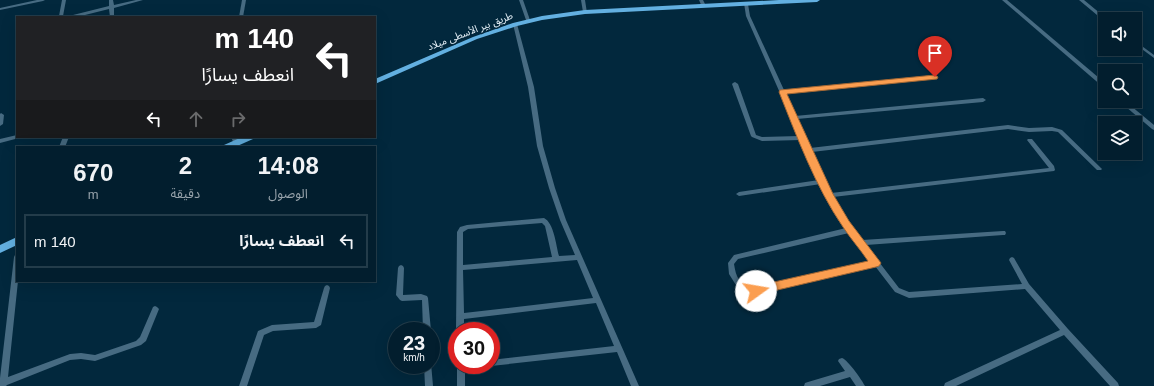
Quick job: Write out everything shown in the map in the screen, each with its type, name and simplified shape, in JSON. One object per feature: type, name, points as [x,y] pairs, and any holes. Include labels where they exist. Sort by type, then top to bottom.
[{"type":"main road","name":"طريق بير الأسطى ميلاد","points":[[376,82],[475,38],[528,20],[585,12],[703,3],[746,4],[816,0]]},
{"type":"main road","points":[[235,140],[245,138]]},
{"type":"main road","points":[[0,249],[16,242]]},
{"type":"street","points":[[0,9],[43,0]]},
{"type":"street","points":[[62,16],[64,0]]},
{"type":"street","points":[[111,0],[112,16]]},
{"type":"street","points":[[75,16],[141,0]]},
{"type":"street","points":[[241,16],[244,0]]},
{"type":"street","points":[[521,0],[528,20]]},
{"type":"street","points":[[583,0],[585,12]]},
{"type":"street","points":[[1004,0],[1098,80]]},
{"type":"street","points":[[1081,0],[1098,13]]},
{"type":"street","points":[[746,4],[748,16],[829,195],[850,230],[897,290],[909,295],[1028,286]]},
{"type":"street","points":[[515,24],[531,87],[544,160],[563,220],[635,386]]},
{"type":"street","points":[[1142,48],[1154,57]]},
{"type":"street","points":[[782,92],[935,77]]},
{"type":"street","points":[[736,84],[754,136],[762,139],[802,138]]},
{"type":"street","points":[[794,118],[983,100]]},
{"type":"street","points":[[1130,108],[1154,128]]},
{"type":"street","points":[[0,124],[1,115]]},
{"type":"street","points":[[808,150],[1008,127],[1029,130],[1052,129],[1063,133],[1099,169]]},
{"type":"street","points":[[0,142],[16,137]]},
{"type":"street","points":[[829,195],[1052,170],[1052,167],[1030,140]]},
{"type":"street","points":[[739,194],[823,182]]},
{"type":"street","points":[[460,322],[460,232],[464,228],[541,219],[544,220],[548,225],[556,259]]},
{"type":"street","points":[[850,230],[736,257],[731,263],[732,274],[741,288],[752,292],[876,263]]},
{"type":"street","points":[[860,243],[1003,233]]},
{"type":"street","points":[[460,268],[579,257]]},
{"type":"street","points":[[1012,260],[1028,286],[1065,331],[1115,386]]},
{"type":"street","points":[[16,266],[3,384],[70,357],[81,356],[95,358],[138,343],[143,339],[154,309]]},
{"type":"street","points":[[400,268],[399,295],[402,298],[425,298],[426,322]]},
{"type":"street","points":[[243,386],[261,333],[272,328],[316,325],[318,323],[327,288]]},
{"type":"street","points":[[460,316],[598,300]]},
{"type":"street","points":[[948,386],[1065,331]]},
{"type":"street","points":[[500,362],[618,348]]},
{"type":"street","points":[[842,361],[861,386]]},
{"type":"street","points":[[428,374],[429,386]]},
{"type":"street","points":[[461,374],[461,386]]},
{"type":"street","points":[[808,386],[852,374]]},
{"type":"route","points":[[756,291],[876,263],[837,210],[802,138],[782,92],[935,77]]}]
